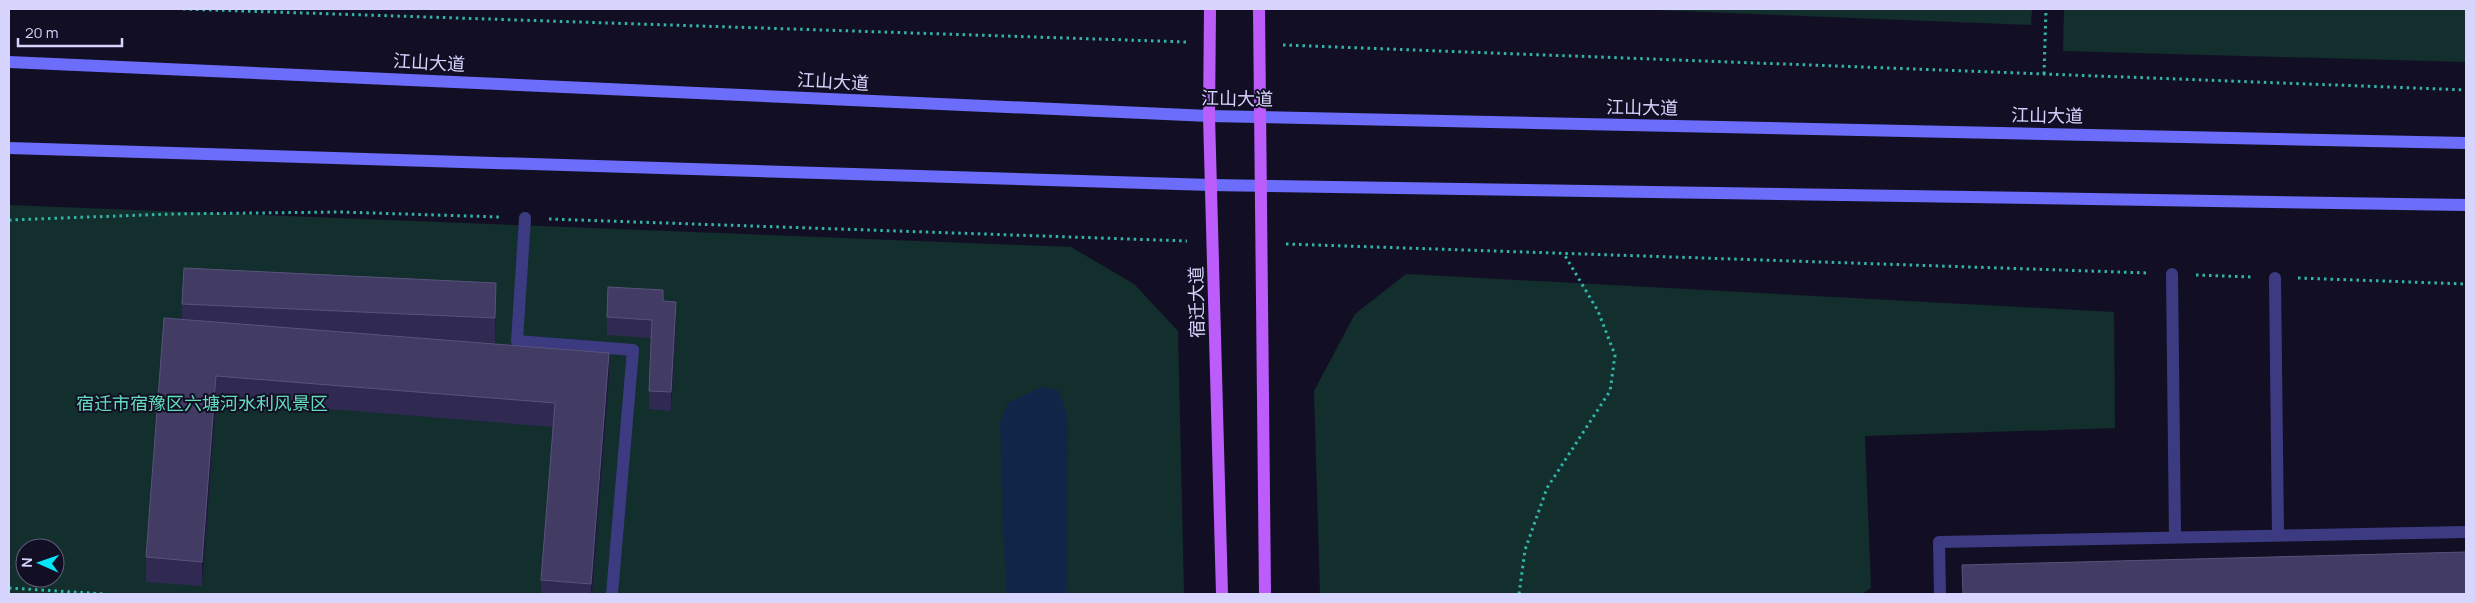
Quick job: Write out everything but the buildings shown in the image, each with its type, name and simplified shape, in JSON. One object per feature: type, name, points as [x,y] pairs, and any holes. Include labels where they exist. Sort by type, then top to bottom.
[{"type":"main road","name":"宿迁大道","points":[[1210,9],[1209,116],[1222,594]]},
{"type":"main road","points":[[1259,9],[1265,594]]},
{"type":"main road","name":"江山大道","points":[[9,62],[1209,116],[2466,143]]},
{"type":"main road","points":[[9,148],[1212,185],[1260,184],[2466,205]]},
{"type":"lane","points":[[525,218],[517,341],[633,350],[612,594]]},
{"type":"lane","points":[[2172,274],[2175,537]]},
{"type":"lane","points":[[2274,278],[2278,536]]},
{"type":"lane","points":[[1940,594],[1939,542],[2466,532]]},
{"type":"path","points":[[183,9],[1211,43]]},
{"type":"path","points":[[2044,74],[2046,9]]},
{"type":"path","points":[[1259,45],[2466,90]]},
{"type":"path","points":[[1519,594],[1525,550],[1546,488],[1610,392],[1615,355],[1598,311],[1564,253]]},
{"type":"path","points":[[9,588],[105,594]]},
{"type":"green space","points":[[1630,9],[2032,9],[2031,25]]},
{"type":"green space","points":[[2064,9],[2466,9],[2466,62],[2063,51]]},
{"type":"green space","name":"宿迁市宿豫区六塘河水利风景区","points":[[9,205],[1071,247],[1134,284],[1178,331],[1184,594],[9,594]]},
{"type":"green space","points":[[1406,274],[2114,312],[2115,428],[1865,436],[1871,588],[1862,594],[1320,594],[1314,391],[1355,314]]},
{"type":"water","points":[[1042,387],[1059,391],[1068,418],[1067,594],[1006,594],[1000,422],[1008,403]]}]
